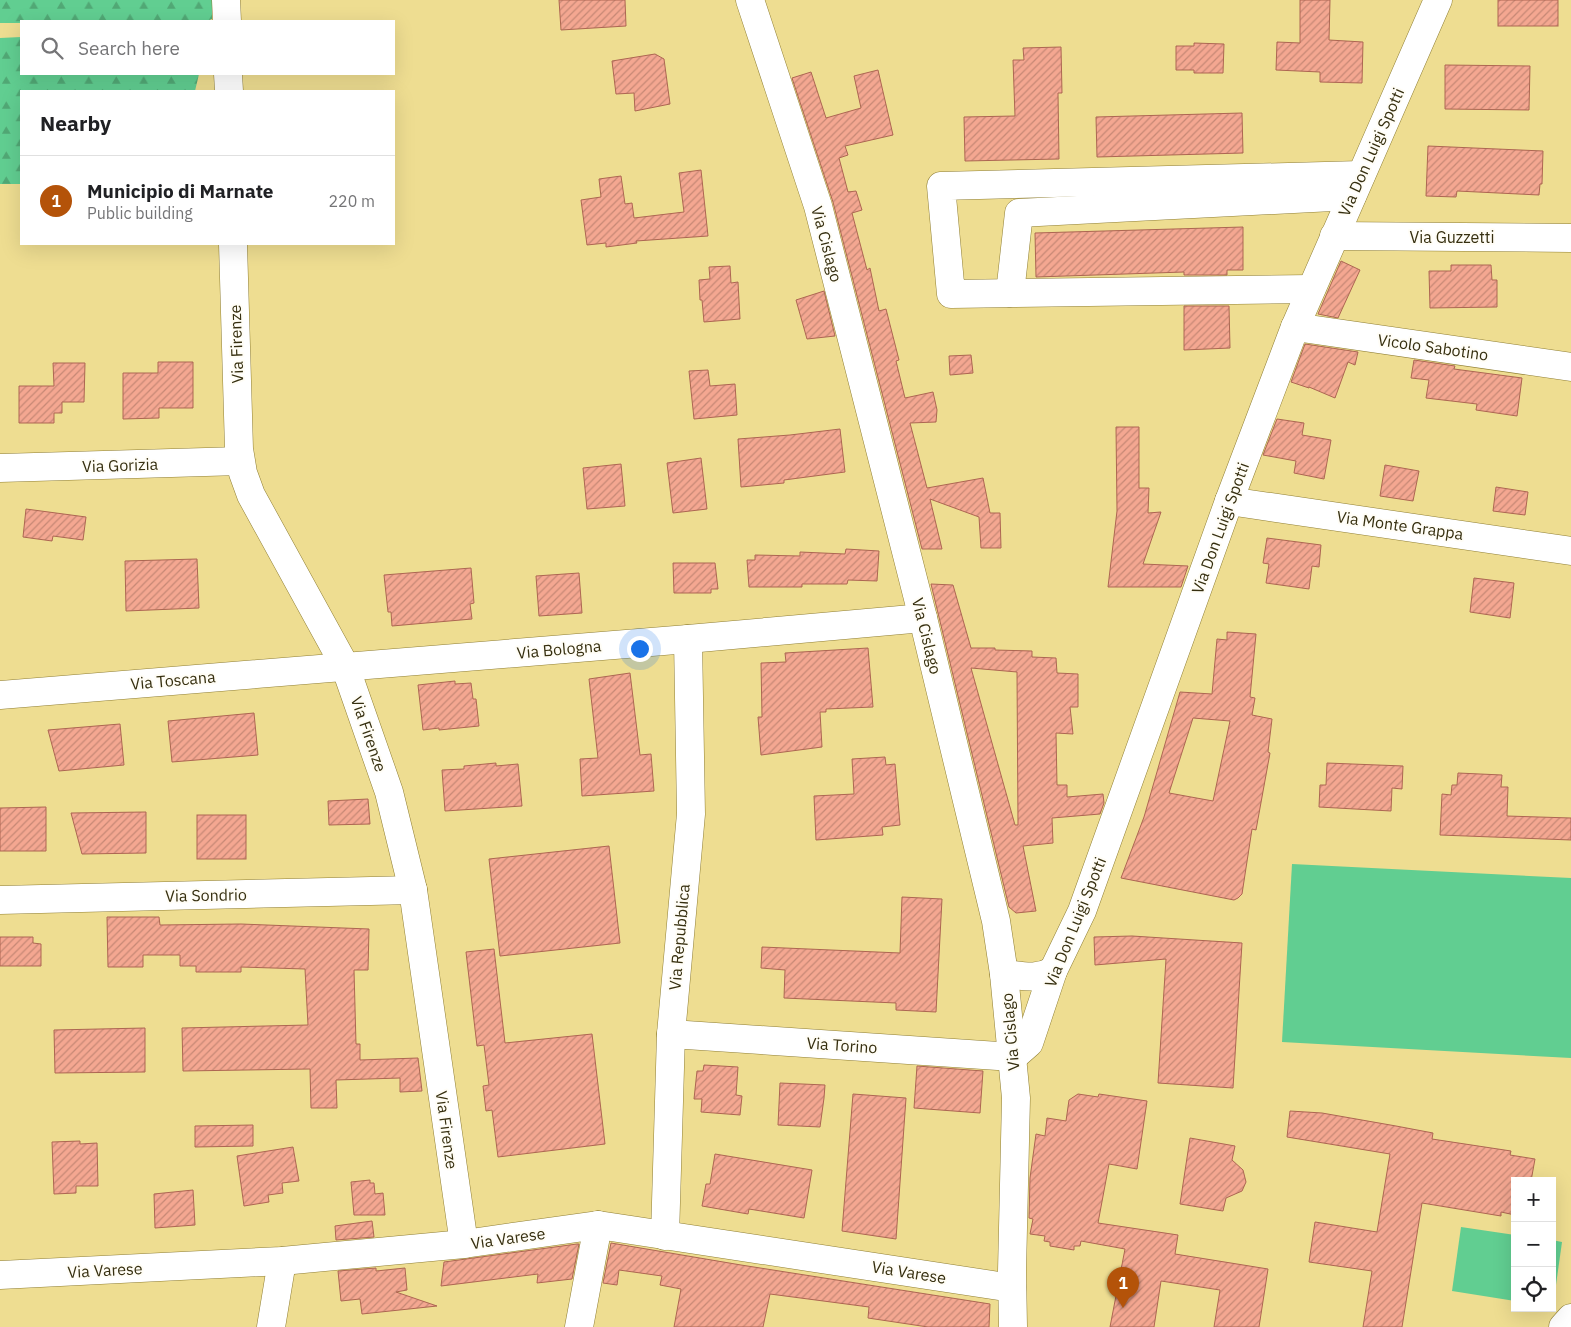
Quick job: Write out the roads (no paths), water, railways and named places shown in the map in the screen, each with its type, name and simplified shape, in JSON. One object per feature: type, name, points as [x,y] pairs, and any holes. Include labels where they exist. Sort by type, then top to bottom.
[{"type":"street","points":[[226,0],[227,20]]},
{"type":"street","name":"Via Cislago","points":[[750,0],[818,206],[923,618],[990,895],[1004,974],[1016,1098],[1012,1288],[1013,1327]]},
{"type":"street","name":"Via Don Luigi Spotti","points":[[1013,1057],[1029,1043],[1053,971],[1082,911],[1229,500],[1295,327],[1438,0]]},
{"type":"street","points":[[228,75],[229,90]]},
{"type":"street","points":[[1311,289],[951,294],[941,186],[1356,186]]},
{"type":"street","points":[[1010,293],[1019,213],[1356,186]]},
{"type":"street","name":"Via Guzzetti","points":[[1334,236],[1571,238]]},
{"type":"street","name":"Via Firenze","points":[[233,245],[240,461],[244,478],[252,495],[345,666],[389,792],[413,890],[464,1244]]},
{"type":"street","name":"Vicolo Sabotino","points":[[1295,327],[1571,368]]},
{"type":"street","name":"Via Gorizia","points":[[0,468],[240,461]]},
{"type":"street","name":"Via Monte Grappa","points":[[1229,500],[1571,551]]},
{"type":"street","name":"Via Bologna","points":[[345,666],[923,618]]},
{"type":"street","name":"Via Repubblica","points":[[665,1236],[671,1034],[691,814],[688,639]]},
{"type":"street","name":"Via Toscana","points":[[0,695],[345,666]]},
{"type":"street","name":"Via Sondrio","points":[[0,900],[413,890]]},
{"type":"street","points":[[1004,974],[1033,977],[1043,976],[1053,971]]},
{"type":"street","name":"Via Torino","points":[[671,1034],[1013,1057]]},
{"type":"street","points":[[579,1327],[598,1225]]},
{"type":"street","name":"Via Varese","points":[[0,1275],[282,1261],[464,1244],[598,1225],[1012,1288]]},
{"type":"street","points":[[271,1327],[282,1261]]},
{"type":"street","points":[[1563,1327],[1571,1318]]},
{"type":"place","name":"Municipio di Marnate","points":[[1123,1308]]}]
